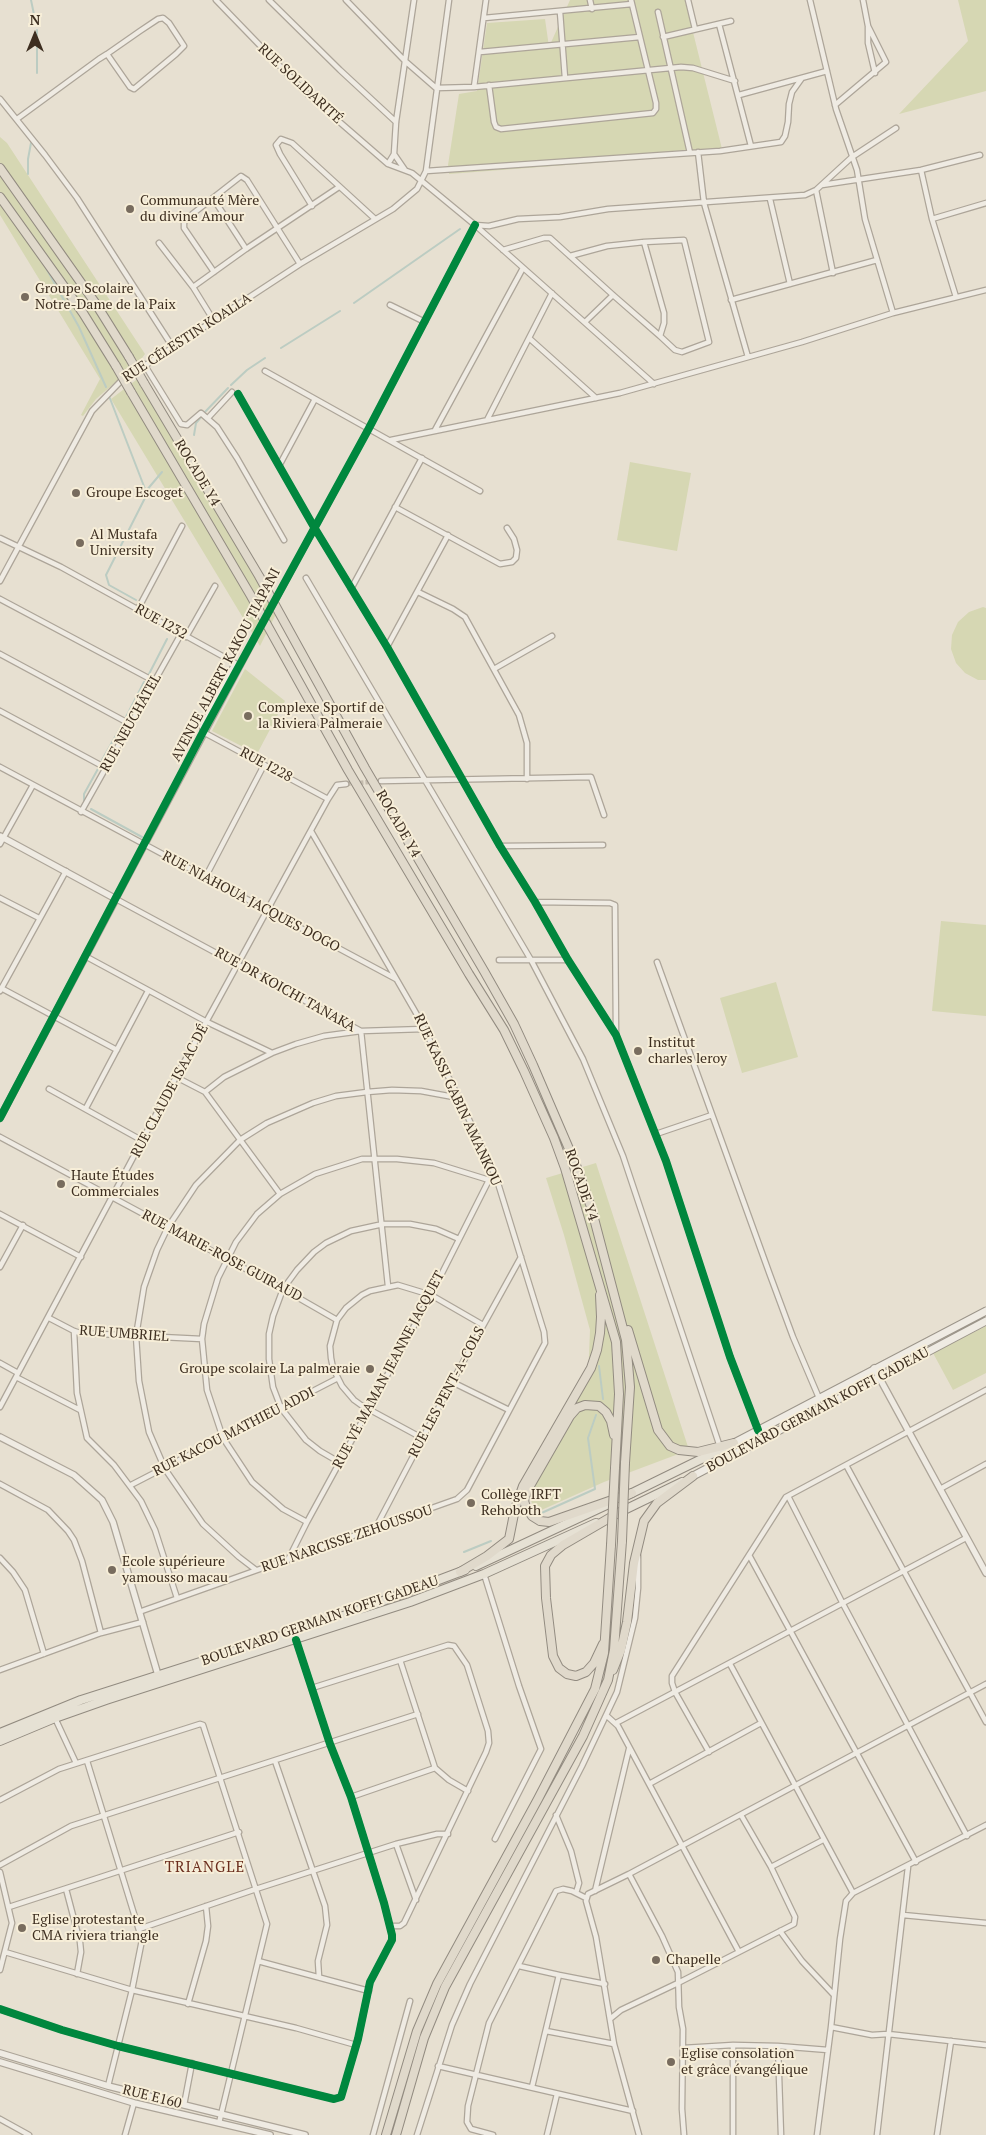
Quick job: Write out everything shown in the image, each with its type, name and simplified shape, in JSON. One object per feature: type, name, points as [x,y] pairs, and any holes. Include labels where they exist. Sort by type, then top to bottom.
[{"type":"highway","name":"ROCADE Y4","points":[[0,168],[96,304],[259,576],[365,768],[514,1024],[576,1165],[614,1292],[629,1362],[630,1387],[622,1541],[614,1650],[608,1680]]},
{"type":"highway","name":"ROCADE Y4","points":[[0,197],[83,313],[116,366],[251,596],[348,770],[468,974],[504,1030],[554,1138],[611,1320],[618,1362],[616,1468],[607,1630]]},
{"type":"highway","points":[[460,1572],[487,1556],[509,1539],[515,1509],[523,1486],[590,1368],[597,1350],[601,1317],[595,1268]]},
{"type":"highway","points":[[614,1292],[634,1349],[654,1419],[662,1437],[670,1446],[688,1452],[720,1448],[734,1443]]},
{"type":"highway","points":[[616,1452],[611,1421],[606,1412],[593,1404],[585,1404],[577,1408],[570,1416],[527,1490],[524,1501],[527,1511],[540,1521],[549,1522],[632,1493]]},
{"type":"highway","points":[[396,2135],[424,2038],[445,1987],[583,1736],[621,1650],[627,1622],[638,1543],[641,1530],[649,1512],[657,1503],[693,1476]]},
{"type":"highway","points":[[607,1630],[602,1646],[594,1662],[586,1672],[576,1676],[568,1674],[559,1668],[553,1656],[545,1566],[551,1555],[563,1545],[618,1513]]},
{"type":"highway","points":[[386,2135],[413,2043],[434,1990],[591,1700],[601,1669],[607,1630]]},
{"type":"main road","name":"BOULEVARD GERMAIN KOFFI GADEAU","points":[[734,1443],[986,1311]]},
{"type":"main road","name":"BOULEVARD GERMAIN KOFFI GADEAU","points":[[0,1742],[56,1718],[383,1611],[484,1574],[650,1498],[986,1321]]},
{"type":"main road","name":"BOULEVARD GERMAIN KOFFI GADEAU","points":[[0,1733],[57,1709],[338,1618],[460,1572],[514,1550],[644,1488],[720,1448]]},
{"type":"street","name":"RUE SOLIDARITÉ","points":[[216,0],[305,92],[388,164]]},
{"type":"street","points":[[269,0],[396,122]]},
{"type":"street","points":[[346,0],[405,61],[436,88],[474,87],[670,68],[693,68],[735,81]]},
{"type":"street","points":[[414,0],[396,122],[394,154],[388,164],[412,173],[504,250],[654,384]]},
{"type":"street","points":[[422,182],[426,171],[449,0]]},
{"type":"street","points":[[474,87],[486,0]]},
{"type":"street","points":[[590,0],[592,9]]},
{"type":"street","points":[[688,0],[695,29]]},
{"type":"street","points":[[810,0],[836,106],[857,170],[865,219],[893,313]]},
{"type":"street","points":[[863,0],[868,26],[868,43],[875,73]]},
{"type":"street","points":[[484,18],[592,9],[631,2],[656,109],[653,113],[501,129],[496,127],[494,122],[489,85]]},
{"type":"street","points":[[560,12],[564,78]]},
{"type":"street","points":[[658,12],[690,153]]},
{"type":"street","points":[[17,119],[107,54],[153,22],[163,18],[169,22],[184,46],[134,89],[130,87],[107,54]]},
{"type":"street","points":[[664,37],[731,21]]},
{"type":"street","points":[[719,24],[751,146]]},
{"type":"street","points":[[836,106],[875,73],[886,60],[868,26]]},
{"type":"street","points":[[480,52],[640,37]]},
{"type":"street","points":[[739,95],[828,71]]},
{"type":"street","points":[[426,171],[690,153],[780,142],[783,139],[788,122],[792,92],[802,78]]},
{"type":"street","points":[[0,99],[76,198],[172,346]]},
{"type":"street","points":[[475,226],[489,226],[518,218],[560,218],[608,209],[770,199],[805,195],[816,190],[852,158],[896,128]]},
{"type":"street","points":[[312,206],[280,154],[276,145],[278,140],[285,139],[292,143],[375,219]]},
{"type":"street","points":[[698,152],[704,203],[748,357]]},
{"type":"street","points":[[394,154],[405,170]]},
{"type":"street","points":[[822,185],[921,170],[980,155]]},
{"type":"street","points":[[921,170],[932,219],[956,296]]},
{"type":"street","points":[[214,272],[184,226],[186,219],[238,177],[243,176],[300,264]]},
{"type":"street","name":"RUE CÉLESTIN KOALLA","points":[[0,581],[92,411],[120,382],[144,364],[300,264],[408,198],[422,182]]},
{"type":"street","points":[[193,287],[339,187]]},
{"type":"street","points":[[816,190],[833,273]]},
{"type":"street","points":[[213,198],[246,249]]},
{"type":"street","points":[[770,199],[790,284]]},
{"type":"street","points":[[932,219],[986,203]]},
{"type":"street","name":"AVENUE ALBERT KAKOU TIAPANI","points":[[0,1118],[53,1015],[145,846],[203,732],[368,430],[475,226]]},
{"type":"street","points":[[504,250],[547,238],[570,256],[678,352],[709,342],[684,240],[608,246],[570,256]]},
{"type":"street","points":[[644,242],[664,313],[664,323],[660,336]]},
{"type":"street","points":[[159,243],[193,287],[214,320]]},
{"type":"street","points":[[731,300],[877,260]]},
{"type":"street","points":[[435,430],[523,268]]},
{"type":"street","points":[[391,440],[596,398],[654,384],[893,313],[986,290]]},
{"type":"street","points":[[487,420],[552,293]]},
{"type":"street","points":[[585,322],[612,295]]},
{"type":"street","points":[[390,304],[425,322]]},
{"type":"street","points":[[529,338],[596,398]]},
{"type":"street","points":[[144,364],[181,424],[187,424],[201,413],[208,418],[229,445],[284,540]]},
{"type":"street","points":[[265,371],[480,491]]},
{"type":"street","points":[[208,418],[232,392]]},
{"type":"street","points":[[238,394],[314,527],[387,646],[500,846],[568,960],[616,1035],[656,1134],[730,1357],[758,1430]]},
{"type":"street","points":[[279,466],[315,399]]},
{"type":"street","points":[[351,589],[422,458]]},
{"type":"street","points":[[395,507],[492,561],[505,564],[512,562],[517,550],[514,539],[507,528]]},
{"type":"street","points":[[138,609],[182,526]]},
{"type":"street","points":[[387,646],[448,535]]},
{"type":"street","name":"RUE I232","points":[[0,538],[61,567],[186,637],[235,662],[202,726],[203,732]]},
{"type":"street","points":[[306,578],[531,960],[583,1059],[620,1147],[720,1448]]},
{"type":"street","points":[[186,637],[215,586]]},
{"type":"street","points":[[418,592],[465,617],[522,724],[527,743],[527,779]]},
{"type":"street","points":[[0,598],[154,681]]},
{"type":"street","name":"RUE NEUCHÂTEL","points":[[82,812],[181,634]]},
{"type":"street","points":[[494,669],[552,636]]},
{"type":"street","points":[[0,654],[130,724]]},
{"type":"street","points":[[0,711],[106,768]]},
{"type":"street","name":"RUE I228","points":[[203,732],[328,799]]},
{"type":"street","points":[[205,878],[264,765]]},
{"type":"street","name":"RUE NIAHOUA JACQUES DOGO","points":[[0,767],[397,980]]},
{"type":"street","points":[[381,781],[425,781],[462,778],[591,778],[604,815]]},
{"type":"street","name":"RUE CLAUDE ISAAC DÉ","points":[[0,1407],[176,1076],[328,799],[337,785],[346,784]]},
{"type":"street","points":[[0,844],[2,837],[33,785]]},
{"type":"street","name":"RUE KASSI GABIN AMANKOU","points":[[311,831],[424,1029],[497,1180],[544,1332],[544,1343],[509,1410]]},
{"type":"street","points":[[2,837],[116,899]]},
{"type":"street","points":[[500,846],[603,844]]},
{"type":"street","points":[[66,871],[1,990],[53,1015],[117,1050]]},
{"type":"street","points":[[0,898],[39,918]]},
{"type":"street","name":"RUE DR KOICHI TANAKA","points":[[116,899],[361,1031],[383,1224],[388,1286]]},
{"type":"street","points":[[535,902],[610,903],[615,905],[616,1035]]},
{"type":"street","points":[[85,956],[207,1022],[272,1053]]},
{"type":"street","points":[[499,960],[568,960]]},
{"type":"street","points":[[657,962],[793,1337],[819,1398]]},
{"type":"street","points":[[86,1108],[148,991]]},
{"type":"street","points":[[205,1092],[224,1077],[272,1053],[324,1036],[361,1031],[424,1029]]},
{"type":"street","points":[[176,1076],[205,1092],[280,1194]]},
{"type":"street","points":[[49,1089],[143,1140]]},
{"type":"street","points":[[256,1570],[213,1535],[191,1508],[164,1468],[146,1419],[137,1363],[136,1336],[144,1286],[168,1227],[196,1185],[240,1140],[267,1123],[313,1103],[336,1096],[392,1090],[421,1091],[459,1098]]},
{"type":"street","points":[[656,1134],[712,1115]]},
{"type":"street","name":"RUE MARIE-ROSE GUIRAUD","points":[[0,1137],[227,1258],[337,1320]]},
{"type":"street","points":[[306,1522],[283,1509],[252,1482],[223,1438],[207,1390],[202,1339],[213,1291],[227,1258],[246,1227],[280,1194],[315,1174],[350,1163],[375,1158],[434,1163],[489,1180],[497,1180]]},
{"type":"street","name":"RUE VÉ MAMAN JEANNE JACQUET","points":[[288,1560],[306,1522],[430,1295],[489,1180]]},
{"type":"street","points":[[0,1214],[81,1257]]},
{"type":"street","points":[[340,1462],[320,1451],[306,1440],[281,1408],[273,1386],[268,1345],[273,1316],[283,1289],[306,1260],[326,1242],[351,1231],[383,1224],[423,1226],[459,1239]]},
{"type":"street","points":[[0,1267],[23,1226]]},
{"type":"street","name":"RUE LES PENT-A-COLS","points":[[375,1529],[483,1324],[521,1257]]},
{"type":"street","points":[[422,1438],[354,1400],[338,1378],[331,1358],[330,1346],[337,1320],[354,1300],[370,1291],[388,1286],[406,1286],[430,1295],[483,1324]]},
{"type":"street","name":"RUE UMBRIEL","points":[[49,1318],[74,1331],[202,1339]]},
{"type":"street","points":[[74,1331],[76,1380],[80,1410],[90,1443],[107,1458],[131,1485],[155,1530],[177,1598]]},
{"type":"street","points":[[0,1363],[17,1375],[80,1410]]},
{"type":"street","points":[[874,1368],[986,1573]]},
{"type":"street","name":"RUE KACOU MATHIEU ADDI","points":[[131,1485],[338,1378]]},
{"type":"street","points":[[452,1382],[509,1410]]},
{"type":"street","points":[[709,1752],[675,1692],[672,1676],[788,1496],[986,1390]]},
{"type":"street","name":"RUE NARCISSE ZEHOUSSOU","points":[[139,1612],[448,1503],[467,1490],[509,1410]]},
{"type":"street","points":[[0,1437],[74,1476],[102,1500],[113,1522],[158,1675]]},
{"type":"street","points":[[940,1489],[986,1464]]},
{"type":"street","points":[[846,1465],[986,1722]]},
{"type":"street","points":[[0,1484],[48,1510],[68,1530],[82,1561],[101,1633]]},
{"type":"street","points":[[788,1496],[843,1604],[967,1836]]},
{"type":"street","points":[[616,1724],[966,1538]]},
{"type":"street","points":[[417,2135],[452,2025],[470,1984],[607,1716],[619,1686],[635,1618],[638,1588],[638,1543]]},
{"type":"street","points":[[749,1555],[916,1862]]},
{"type":"street","points":[[0,1558],[13,1572],[25,1590],[44,1654]]},
{"type":"street","points":[[484,1574],[518,1686],[541,1749],[494,1839]]},
{"type":"street","points":[[0,1670],[101,1633],[142,1622]]},
{"type":"street","points":[[0,2008],[62,2030],[118,2046],[337,2099],[343,2093],[373,1974],[392,1940],[391,1926],[367,1854],[351,1797],[330,1744],[296,1640]]},
{"type":"street","points":[[312,1688],[451,1645],[454,1646],[468,1665],[488,1731],[489,1743],[448,1834],[404,1923],[400,1926],[391,1926]]},
{"type":"street","points":[[400,1660],[435,1768],[449,1780],[468,1791]]},
{"type":"street","points":[[730,1664],[853,1893]]},
{"type":"street","points":[[639,2135],[614,2044],[596,1937],[588,1912],[586,1898],[588,1894],[630,1874],[986,1684]]},
{"type":"street","points":[[0,1865],[62,1830],[418,1714]]},
{"type":"street","points":[[607,1716],[616,1724],[650,1784],[739,1952]]},
{"type":"street","points":[[56,1718],[76,1763]]},
{"type":"street","points":[[650,1784],[761,1723]]},
{"type":"street","points":[[0,1800],[49,1774],[76,1763],[200,1724],[203,1725],[239,1832],[267,1924],[219,2123]]},
{"type":"street","points":[[595,1891],[629,1749]]},
{"type":"street","points":[[87,1760],[122,1871],[142,1946],[108,2086]]},
{"type":"street","points":[[275,1760],[327,1917],[318,1961],[319,1977]]},
{"type":"street","points":[[351,1797],[435,1768]]},
{"type":"street","points":[[610,2019],[621,2010],[678,1984],[794,1924],[796,1917],[771,1867],[740,1815]]},
{"type":"street","points":[[556,1816],[573,1860],[579,1883],[576,1893]]},
{"type":"street","points":[[817,2135],[846,1901],[853,1893],[908,1867],[986,1825]]},
{"type":"street","points":[[9,1907],[239,1832]]},
{"type":"street","points":[[139,1929],[396,1844],[437,1834],[448,1834]]},
{"type":"street","points":[[771,1867],[823,1840]]},
{"type":"street","points":[[396,1844],[416,1900]]},
{"type":"street","points":[[877,2135],[908,1867]]},
{"type":"street","points":[[0,1872],[9,1907],[12,1929],[0,1970]]},
{"type":"street","points":[[630,1874],[678,1972],[679,2007],[683,2029],[682,2110],[684,2135]]},
{"type":"street","points":[[66,1889],[80,1942],[81,1952],[77,1974]]},
{"type":"street","points":[[493,2135],[468,2127],[467,2115],[489,2023],[556,1891],[563,1889],[586,1898]]},
{"type":"street","points":[[188,2004],[206,1941],[208,1926],[206,1906]]},
{"type":"street","points":[[902,1915],[986,1923]]},
{"type":"street","points":[[780,1931],[802,1961],[833,1994]]},
{"type":"street","points":[[6,1952],[132,1990],[296,2028],[356,2046]]},
{"type":"street","points":[[258,1961],[369,1991]]},
{"type":"street","points":[[519,1966],[605,1984]]},
{"type":"street","points":[[532,2087],[559,1975]]},
{"type":"street","points":[[373,2135],[410,2001]]},
{"type":"street","points":[[831,2028],[986,2045]]},
{"type":"street","points":[[546,2031],[614,2044]]},
{"type":"street","points":[[937,2135],[951,2041]]},
{"type":"street","points":[[683,2048],[733,2045],[828,2050]]},
{"type":"street","points":[[733,2045],[733,2135]]},
{"type":"street","points":[[778,2046],[781,2135]]},
{"type":"street","name":"RUE E160","points":[[0,2053],[108,2086],[305,2135]]},
{"type":"street","name":"RUE E160","points":[[0,2062],[134,2102],[270,2135]]},
{"type":"street","points":[[184,2105],[192,2063]]},
{"type":"street","points":[[438,2066],[633,2111]]},
{"type":"street","points":[[547,2135],[557,2094]]},
{"type":"street","points":[[125,2135],[134,2102]]},
{"type":"street","points":[[0,2119],[29,2135]]},
{"type":"green space","points":[[570,0],[685,0],[723,153],[449,174],[448,165],[459,94],[477,91],[487,23],[545,19],[549,47]]},
{"type":"green space","points":[[958,0],[986,0],[986,91],[899,114],[968,41]]},
{"type":"green space","points":[[0,137],[7,143],[145,354],[139,362],[96,399],[83,416],[81,415],[100,379],[0,215]]},
{"type":"green space","points":[[144,374],[280,606],[260,646],[111,399]]},
{"type":"green space","points":[[630,462],[691,473],[677,551],[617,540]]},
{"type":"green space","points":[[983,607],[986,608],[986,680],[978,680],[965,673],[956,663],[951,649],[952,635],[958,622],[969,612]]},
{"type":"green space","name":"Complexe Sportif de la Riviera Palmeraie","points":[[245,669],[285,701],[257,754],[212,731]]},
{"type":"green space","points":[[941,921],[986,925],[986,1016],[932,1011]]},
{"type":"green space","points":[[776,982],[798,1057],[742,1073],[720,998]]},
{"type":"green space","points":[[596,1163],[689,1450],[604,1482],[537,1512],[534,1511],[527,1485],[588,1379],[590,1330],[546,1178]]},
{"type":"green space","points":[[986,1326],[986,1373],[953,1390],[933,1353]]},
{"type":"waterway","points":[[31,0],[36,24]]},
{"type":"waterway","points":[[37,30],[37,73]]},
{"type":"waterway","points":[[28,174],[31,143]]},
{"type":"waterway","points":[[354,303],[460,229]]},
{"type":"waterway","points":[[46,268],[79,327],[106,387]]},
{"type":"waterway","points":[[281,348],[340,311]]},
{"type":"waterway","points":[[231,385],[247,370],[265,358]]},
{"type":"waterway","points":[[204,413],[228,388]]},
{"type":"waterway","points":[[109,396],[147,494],[106,575],[109,585],[136,600]]},
{"type":"waterway","points":[[194,435],[196,423],[202,416]]},
{"type":"waterway","points":[[146,491],[162,472]]},
{"type":"waterway","points":[[149,674],[167,639]]},
{"type":"waterway","points":[[126,717],[144,682]]},
{"type":"waterway","points":[[102,760],[123,723]]},
{"type":"waterway","points":[[84,801],[84,794],[99,767]]},
{"type":"waterway","points":[[91,809],[142,837]]},
{"type":"waterway","points":[[599,1366],[603,1399]]},
{"type":"waterway","points":[[537,1515],[595,1489],[588,1438],[596,1415]]},
{"type":"waterway","points":[[464,1552],[491,1541]]},
{"type":"tunnel","points":[[346,784],[381,781]]},
{"type":"cycle path","points":[[0,1118],[203,732],[368,430],[475,225]]},
{"type":"cycle path","points":[[238,394],[314,527],[387,647],[500,846],[568,960],[616,1035],[666,1161],[730,1357],[758,1430]]},
{"type":"cycle path","points":[[0,2009],[118,2046],[334,2099],[341,2097],[358,2039],[370,1982],[392,1940],[392,1935],[351,1797],[330,1744],[296,1640]]},
{"type":"place","name":"Communauté Mère du divine Amour","points":[[130,209]]},
{"type":"place","name":"Groupe Scolaire Notre-Dame de la Paix","points":[[25,297]]},
{"type":"place","name":"Groupe Escoget","points":[[76,493]]},
{"type":"place","name":"Al Mustafa University","points":[[80,543]]},
{"type":"place","name":"Complexe Sportif de la Riviera Palmeraie","points":[[248,716]]},
{"type":"place","name":"Institut charles leroy","points":[[638,1051]]},
{"type":"place","name":"Haute Études Commerciales","points":[[61,1184]]},
{"type":"place","name":"Groupe scolaire La palmeraie","points":[[370,1369]]},
{"type":"place","name":"Collège IRFT Rehoboth","points":[[471,1503]]},
{"type":"place","name":"Ecole supérieure yamousso macau","points":[[112,1570]]},
{"type":"place","name":"Eglise protestante CMA riviera triangle","points":[[22,1928]]},
{"type":"place","name":"Chapelle","points":[[656,1960]]},
{"type":"place","name":"Eglise consolation et grâce évangélique","points":[[671,2062]]},
{"type":"district","name":"TRIANGLE","points":[[205,1868]]}]
